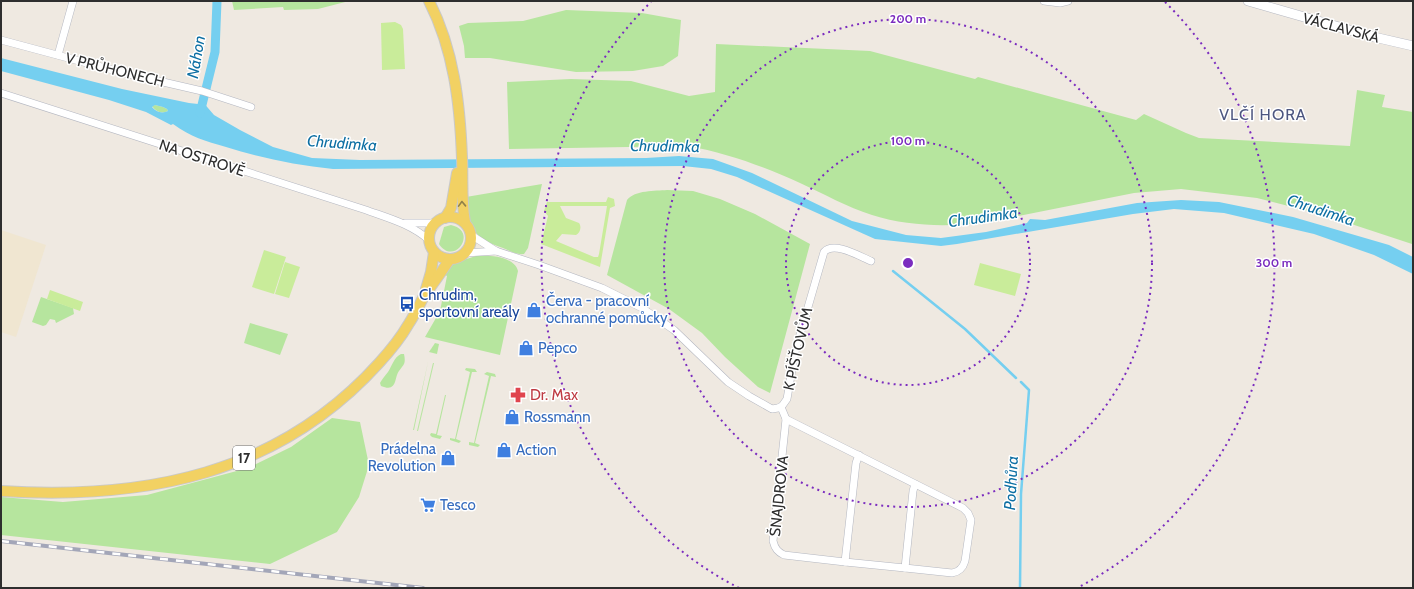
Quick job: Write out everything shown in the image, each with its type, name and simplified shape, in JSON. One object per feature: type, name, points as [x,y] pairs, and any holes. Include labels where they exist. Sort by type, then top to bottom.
[{"type":"main road","points":[[423,1],[445,42]]},
{"type":"main road","points":[[429,1],[445,42],[456,85],[462,146],[459,185],[464,222]]},
{"type":"main road","points":[[445,218],[459,185]]},
{"type":"main road","points":[[452,217],[459,218],[464,222],[469,228],[471,241],[466,252],[462,256],[450,259],[439,256],[434,252],[429,240],[429,234],[435,223],[445,218],[452,217]]},
{"type":"main road","name":"17","points":[[424,297],[431,272],[434,252]]},
{"type":"main road","name":"17","points":[[1,491],[69,493],[113,491],[138,487],[173,480],[210,470],[236,462],[274,446],[316,420],[337,404],[363,380],[400,336],[450,259]]},
{"type":"street","points":[[58,56],[73,1]]},
{"type":"street","points":[[1044,1],[1060,3],[1068,1]]},
{"type":"street","name":"VÁCLAVSKÁ","points":[[1248,1],[1270,4],[1389,41],[1413,46]]},
{"type":"street","name":"V PRŮHONECH","points":[[1,40],[124,73],[205,92],[251,106]]},
{"type":"street","name":"NA OSTROVĚ","points":[[1,93],[404,223],[429,240]]},
{"type":"street","name":"NA OSTROVĚ","points":[[404,223],[435,223]]},
{"type":"street","points":[[471,235],[496,251]]},
{"type":"street","name":"K PÍŠŤOVŮM","points":[[496,251],[588,283],[615,294],[648,312],[674,330],[718,374],[769,408],[776,409],[781,407],[787,398],[795,352],[824,252],[834,247],[871,261]]},
{"type":"street","points":[[466,252],[496,251]]},
{"type":"street","name":"ŠNAJDROVA","points":[[781,407],[786,419],[774,542],[774,546],[778,552],[784,555],[956,573],[961,569],[964,565],[971,520],[966,511],[786,419]]},
{"type":"street","points":[[845,562],[856,463],[859,455]]},
{"type":"street","points":[[905,568],[915,484]]},
{"type":"shaded area","points":[[1,230],[46,245],[16,337],[1,332]]},
{"type":"green space","points":[[232,1],[349,1],[318,9],[284,10],[283,7],[234,10]]},
{"type":"green space","points":[[566,10],[642,13],[681,20],[678,56],[663,66],[633,71],[576,72],[490,58],[465,58],[464,46],[459,26],[468,23],[523,21]]},
{"type":"green space","points":[[395,22],[401,25],[403,29],[405,69],[382,70],[381,23]]},
{"type":"green space","points":[[716,44],[870,51],[975,79],[978,77],[1136,120],[1144,114],[1199,138],[1350,146],[1357,90],[1385,95],[1382,107],[1413,112],[1413,242],[1412,244],[1327,216],[1257,198],[1181,189],[1134,193],[989,222],[960,225],[915,224],[886,219],[863,212],[773,171],[717,152],[688,146],[509,149],[507,82],[571,79],[631,81],[689,96],[715,92]]},
{"type":"green space","points":[[155,105],[163,107],[168,111],[157,111],[152,106]]},
{"type":"green space","points":[[542,184],[528,248],[524,254],[519,254],[492,244],[484,240],[474,230],[469,217],[466,197]]},
{"type":"green space","points":[[667,190],[693,191],[720,199],[755,214],[810,244],[770,393],[758,387],[725,357],[702,333],[669,309],[607,275],[627,200],[635,194]]},
{"type":"green space","points":[[608,197],[614,199],[615,206],[610,208],[600,267],[541,244],[548,216],[544,211],[547,202],[606,202]],"holes":[[[560,206],[607,206],[598,257],[594,257],[556,241],[562,234],[576,235],[580,230],[579,223],[566,218]]]},
{"type":"green space","points":[[451,225],[459,228],[463,234],[463,240],[457,250],[451,252],[445,250],[439,244],[444,227]]},
{"type":"green space","points":[[264,250],[286,257],[274,294],[252,287]]},
{"type":"green space","points":[[476,256],[494,256],[506,259],[516,266],[518,271],[500,355],[425,337],[440,311],[447,276],[444,274],[454,263]]},
{"type":"green space","points":[[285,262],[300,267],[289,298],[275,294]]},
{"type":"green space","points":[[980,263],[1021,274],[1015,296],[974,285]]},
{"type":"green space","points":[[50,290],[83,302],[80,311],[47,299]]},
{"type":"green space","points":[[41,297],[73,308],[74,314],[56,323],[55,320],[50,319],[46,325],[43,326],[32,322]]},
{"type":"green space","points":[[250,323],[288,334],[280,355],[244,343]]},
{"type":"green space","points":[[435,343],[439,344],[437,354],[429,352]]},
{"type":"green space","points":[[401,354],[404,354],[405,362],[397,374],[393,386],[386,388],[381,386],[380,383],[395,359]]},
{"type":"green space","points":[[428,362],[414,430],[413,430]]},
{"type":"green space","points":[[433,363],[434,363],[417,431]]},
{"type":"green space","points":[[466,368],[475,369],[477,372],[472,372],[456,439],[461,441],[459,443],[450,440],[450,438],[455,439],[470,372],[465,370]]},
{"type":"green space","points":[[487,372],[495,374],[496,377],[491,376],[475,443],[480,445],[478,447],[469,445],[469,442],[474,443],[489,376],[484,374]]},
{"type":"green space","points":[[445,395],[437,435],[442,436],[440,439],[430,435],[431,433],[436,434]]},
{"type":"green space","points":[[332,418],[360,422],[369,465],[359,497],[337,532],[270,564],[1,535],[1,497],[63,502],[147,495],[248,468],[291,447]]},
{"type":"water","points":[[1,58],[122,89],[189,103],[198,104],[202,101],[214,115],[240,130],[273,147],[312,158],[360,160],[646,158],[679,156],[713,159],[752,173],[852,221],[906,235],[941,238],[986,232],[1027,223],[1030,219],[1045,220],[1137,203],[1181,200],[1219,202],[1293,217],[1389,245],[1413,257],[1413,274],[1374,255],[1314,234],[1224,213],[1174,209],[1133,214],[941,246],[875,239],[737,177],[711,169],[683,166],[333,169],[279,161],[211,143],[146,112],[109,100],[1,71]],"holes":[[[155,105],[163,107],[168,111],[159,112],[152,107]]]},
{"type":"waterway","name":"Náhon","points":[[200,113],[215,52],[217,1]]},
{"type":"waterway","name":"Podhůra","points":[[893,271],[965,329],[1016,378]]},
{"type":"waterway","name":"Podhůra","points":[[1020,588],[1021,494],[1029,390],[1021,382]]},
{"type":"railway","points":[[1,541],[423,588]]},
{"type":"place","name":"Chrudim, sportovní areály","points":[[407,304]]},
{"type":"place","name":"Červa - pracovní ochranné pomůcky","points":[[534,310]]},
{"type":"place","name":"Pepco","points":[[526,348]]},
{"type":"place","name":"Dr. Max","points":[[518,395]]},
{"type":"place","name":"Rossmann","points":[[512,417]]},
{"type":"place","name":"Action","points":[[504,450]]},
{"type":"place","name":"Prádelna Revolution","points":[[448,458]]},
{"type":"place","name":"Tesco","points":[[428,505]]},
{"type":"district","name":"VLČÍ HORA","points":[[1263,114]]},
{"type":"water label","name":"Chrudimka","points":[[342,143]]},
{"type":"water label","name":"Chrudimka","points":[[665,146]]},
{"type":"water label","name":"Chrudimka","points":[[1321,210]]},
{"type":"water label","name":"Chrudimka","points":[[983,217]]}]
